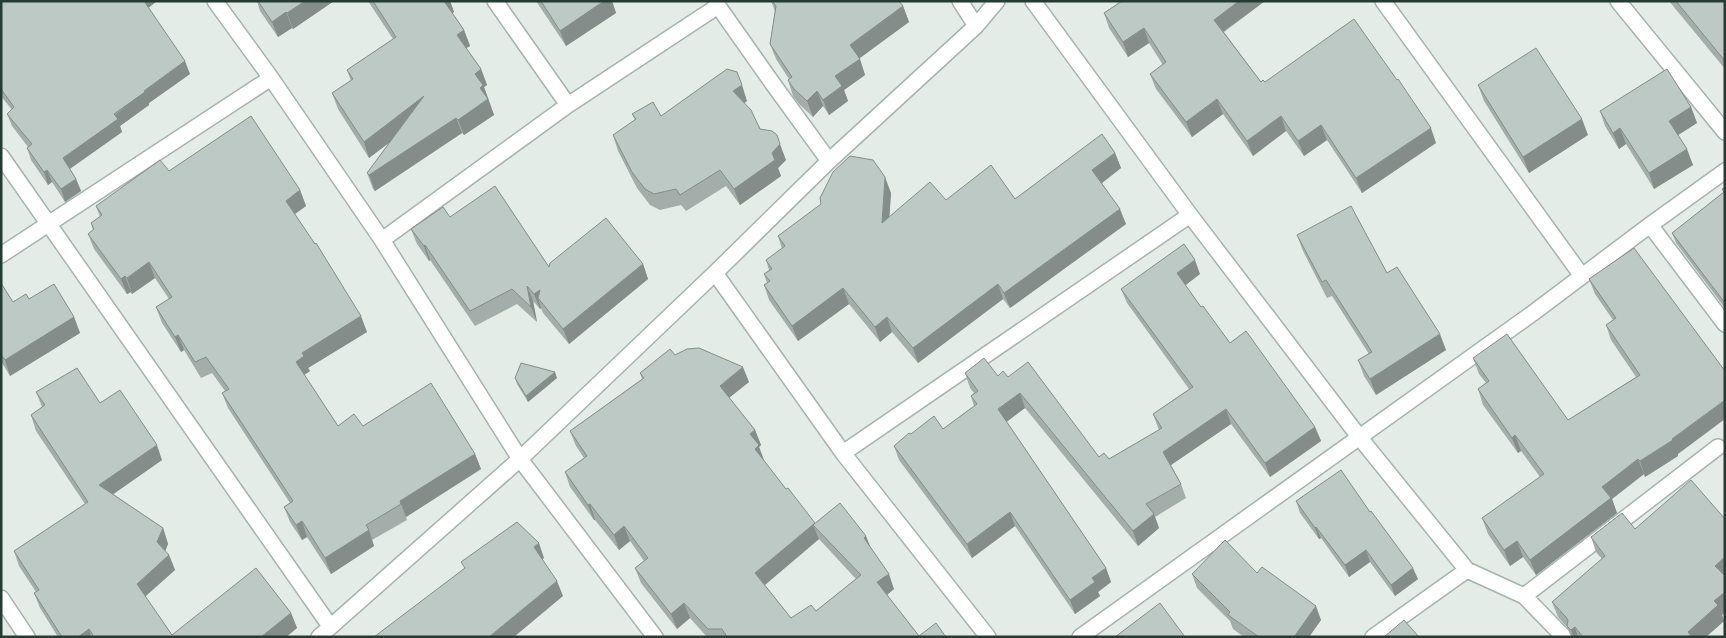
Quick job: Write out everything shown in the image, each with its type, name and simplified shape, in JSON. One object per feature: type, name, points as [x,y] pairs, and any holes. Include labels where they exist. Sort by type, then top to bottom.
[{"type":"street","points":[[215,1],[271,78],[382,240],[520,458],[655,637]]},
{"type":"street","points":[[495,1],[568,105]]},
{"type":"street","points":[[960,1],[976,26]]},
{"type":"street","points":[[1,156],[50,224],[325,632],[520,458],[715,273],[829,161],[976,26],[997,1]]},
{"type":"street","points":[[1033,1],[1190,215],[1360,438],[1467,570],[1524,596],[1564,637]]},
{"type":"street","points":[[1382,1],[1582,276]]},
{"type":"street","points":[[1618,1],[1725,132]]},
{"type":"street","points":[[382,240],[568,105],[719,4],[773,84],[829,161]]},
{"type":"street","points":[[1,255],[271,78]]},
{"type":"street","points":[[1080,637],[1360,438],[1725,171]]},
{"type":"street","points":[[843,454],[1190,215]]},
{"type":"street","points":[[1650,225],[1725,324]]},
{"type":"street","points":[[715,273],[843,454],[988,637]]},
{"type":"street","points":[[1524,596],[1723,448]]},
{"type":"street","points":[[1373,637],[1467,570]]},
{"type":"street","points":[[1378,637],[1467,570]]},
{"type":"street","points":[[1,598],[26,637]]},
{"type":"building","points":[[1,1],[144,1],[185,61],[114,114],[118,119],[63,158],[76,179],[61,189],[47,170],[44,172],[27,148],[32,144],[7,114],[14,107],[1,89]]},
{"type":"building","points":[[258,1],[305,1],[272,22]]},
{"type":"building","points":[[373,1],[444,1],[464,30],[457,35],[481,69],[475,74],[483,85],[480,88],[488,99],[458,120],[456,118],[369,175],[367,173],[424,96],[364,142],[332,93],[353,79],[347,70],[396,37]]},
{"type":"building","points":[[541,1],[604,1],[560,31]]},
{"type":"building","points":[[772,1],[899,1],[903,6],[850,45],[860,59],[835,76],[842,86],[823,100],[817,91],[807,101],[794,89],[788,80],[792,77],[770,44],[776,6]]},
{"type":"building","points":[[1122,1],[1239,1],[1214,20],[1261,82],[1263,80],[1265,82],[1354,19],[1431,128],[1356,178],[1321,125],[1298,141],[1281,116],[1247,141],[1217,99],[1186,122],[1150,74],[1166,62],[1144,28],[1123,42],[1104,13]]},
{"type":"building","points":[[1676,1],[1725,1],[1725,61]]},
{"type":"building","points":[[1536,48],[1582,119],[1523,157],[1478,85]]},
{"type":"building","points":[[727,69],[737,72],[742,85],[733,91],[751,110],[760,129],[772,131],[777,135],[780,144],[772,153],[775,160],[734,189],[720,170],[680,195],[676,189],[654,194],[645,189],[632,172],[613,135],[636,119],[632,114],[653,102],[661,116]]},
{"type":"building","points":[[1667,69],[1691,107],[1669,121],[1687,149],[1649,173],[1620,128],[1613,133],[1600,111]]},
{"type":"building","points":[[251,116],[300,190],[286,201],[316,243],[361,316],[302,353],[304,356],[296,362],[338,426],[354,414],[363,426],[431,383],[475,454],[400,501],[401,504],[366,525],[369,530],[325,558],[302,521],[296,525],[284,507],[293,501],[222,393],[229,389],[206,357],[195,362],[178,335],[175,337],[156,307],[172,297],[149,262],[127,278],[125,276],[121,279],[88,234],[94,229],[91,223],[102,215],[96,206],[160,160],[169,171]]},
{"type":"building","points":[[1102,134],[1115,153],[1092,170],[1120,209],[1004,293],[998,284],[913,348],[887,317],[875,327],[843,288],[792,326],[764,285],[770,281],[764,274],[772,269],[766,260],[785,246],[778,236],[821,204],[820,198],[833,172],[850,156],[873,160],[885,177],[882,223],[930,182],[946,200],[991,165],[1015,199]]},
{"type":"building","points":[[495,186],[549,267],[550,263],[606,218],[643,264],[563,329],[538,298],[540,290],[534,294],[527,286],[531,307],[512,289],[470,311],[425,245],[411,229],[443,207],[450,217]]},
{"type":"building","points":[[1725,188],[1725,303],[1672,233],[1724,192],[1722,189]]},
{"type":"building","points":[[1351,206],[1387,273],[1397,267],[1440,334],[1370,379],[1358,360],[1372,352],[1326,280],[1322,282],[1297,235]]},
{"type":"building","points":[[1184,244],[1195,260],[1177,273],[1201,307],[1203,306],[1230,343],[1246,331],[1315,427],[1265,463],[1226,409],[1163,452],[1181,484],[1146,504],[1154,514],[1133,531],[1020,393],[998,409],[1106,568],[1092,578],[1095,582],[1070,600],[1010,512],[967,544],[894,446],[934,416],[943,429],[977,404],[971,396],[978,391],[965,373],[984,358],[998,376],[1003,371],[1008,377],[1028,362],[1099,457],[1104,453],[1109,459],[1162,428],[1153,414],[1193,387],[1121,289]]},
{"type":"building","points":[[1634,248],[1725,371],[1725,400],[1673,440],[1640,461],[1638,459],[1602,487],[1611,498],[1530,560],[1517,541],[1504,550],[1482,518],[1544,474],[1515,435],[1512,438],[1478,389],[1489,381],[1473,358],[1507,334],[1568,420],[1640,375],[1606,325],[1616,318],[1589,279]]},
{"type":"building","points":[[1,283],[13,302],[26,294],[29,299],[54,284],[74,317],[5,360],[1,355]]},
{"type":"building","points":[[699,348],[743,367],[720,386],[755,430],[750,434],[759,445],[755,449],[815,523],[755,573],[791,618],[811,605],[816,611],[861,575],[813,525],[840,503],[866,536],[864,538],[889,574],[877,582],[919,636],[936,623],[946,637],[727,637],[722,629],[708,629],[684,603],[671,614],[635,568],[648,558],[624,526],[614,535],[590,504],[588,505],[565,472],[587,456],[570,431],[644,378],[640,373],[670,349],[675,355],[687,349]]},
{"type":"building","points":[[521,363],[555,372],[526,396],[515,378]]},
{"type":"building","points":[[77,368],[100,403],[120,390],[157,445],[99,485],[163,528],[157,542],[169,555],[137,584],[172,635],[256,568],[291,613],[261,637],[94,637],[89,629],[78,637],[62,637],[34,593],[39,590],[14,551],[88,502],[31,415],[45,405],[36,392]]},
{"type":"building","points":[[1341,470],[1413,568],[1391,585],[1366,550],[1345,565],[1296,501]]},
{"type":"building","points":[[1691,480],[1725,519],[1725,557],[1715,566],[1725,576],[1725,592],[1714,601],[1718,605],[1688,632],[1692,637],[1583,637],[1575,627],[1571,630],[1567,626],[1568,620],[1552,602],[1605,556],[1591,537],[1622,513],[1635,529]]},
{"type":"building","points":[[517,522],[539,543],[534,547],[557,581],[489,637],[374,637],[465,568],[461,562]]},
{"type":"building","points":[[1225,540],[1257,573],[1262,567],[1316,606],[1294,637],[1259,637],[1228,615],[1230,612],[1192,574]]},
{"type":"building","points":[[1160,603],[1185,637],[1115,637]]},
{"type":"building","points":[[1404,620],[1419,637],[1384,637]]}]
